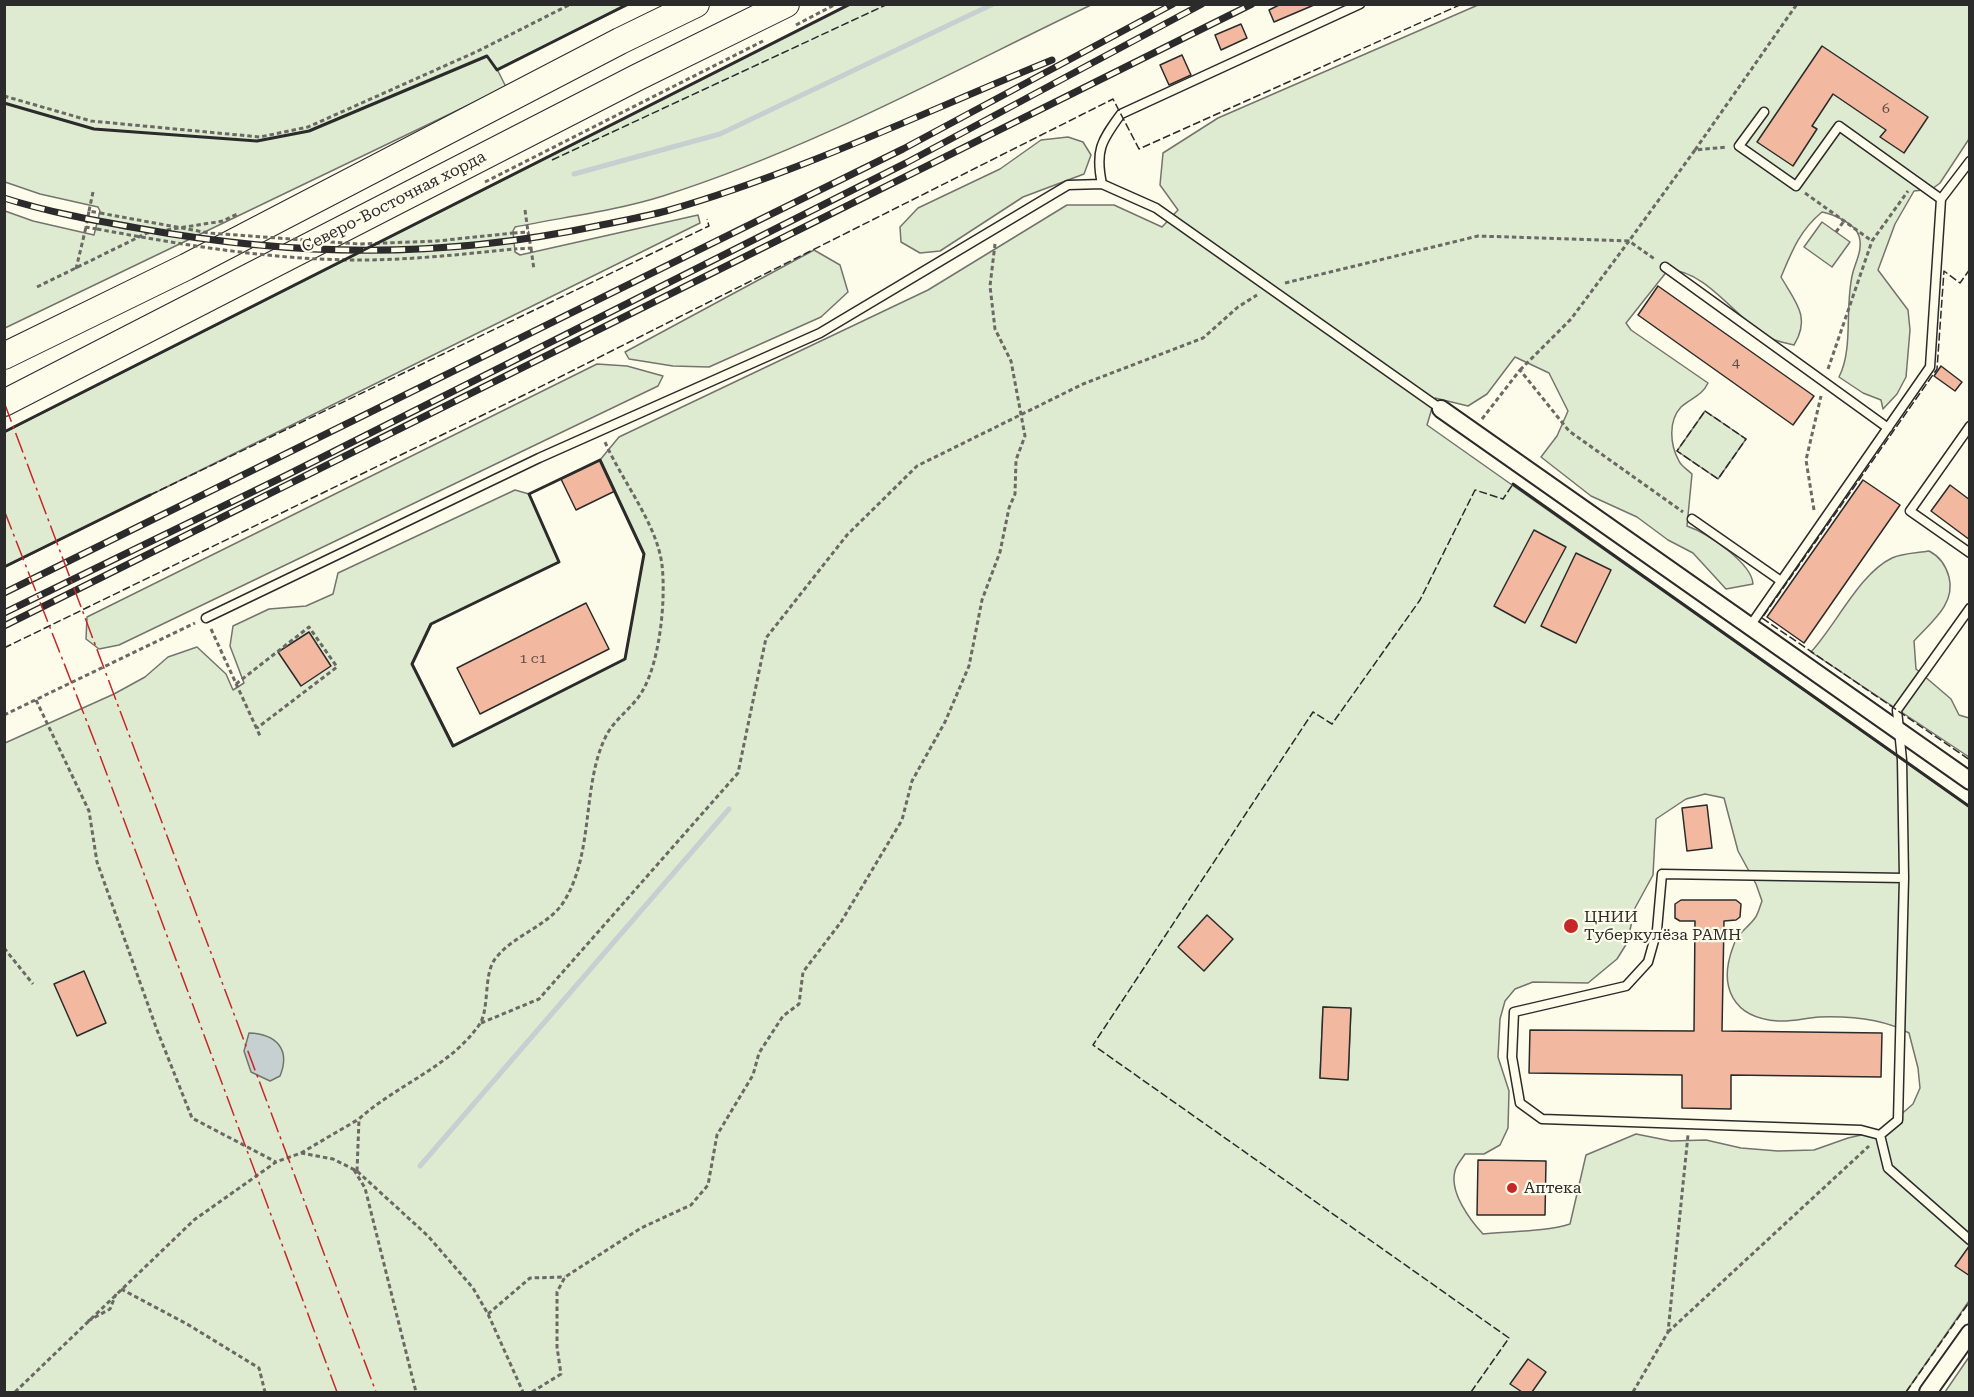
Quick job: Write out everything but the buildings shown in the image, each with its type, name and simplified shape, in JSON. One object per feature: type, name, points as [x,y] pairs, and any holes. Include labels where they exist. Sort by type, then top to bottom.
[{"type":"main road","points":[[4,356],[197,262],[620,41],[696,4]]},
{"type":"main road","name":"Северо-Восточная хорда","points":[[4,403],[638,76],[786,4]]},
{"type":"street","points":[[1441,409],[1970,781]]},
{"type":"street","points":[[1928,1392],[1969,1334]]},
{"type":"lane","points":[[1102,184],[1097,161],[1106,134],[1121,114],[1360,4]]},
{"type":"lane","points":[[1764,112],[1739,146],[1796,186],[1839,126],[1941,199]]},
{"type":"lane","points":[[1750,626],[1930,367],[1941,199],[1970,161]]},
{"type":"lane","points":[[206,618],[600,431],[819,333],[1068,185],[1102,184],[1156,208],[1441,409]]},
{"type":"lane","points":[[1665,267],[1888,428]]},
{"type":"lane","points":[[1970,426],[1910,511],[1970,553]]},
{"type":"lane","points":[[1692,519],[1781,581]]},
{"type":"lane","points":[[1880,1135],[1898,1120],[1904,878],[1902,760],[1898,710],[1970,608]]},
{"type":"lane","points":[[1880,1135],[1861,1130],[1542,1119],[1520,1102],[1512,1056],[1514,1012],[1626,986],[1648,962],[1657,930],[1662,873],[1904,878]]},
{"type":"lane","points":[[1880,1135],[1887,1168],[1970,1240]]},
{"type":"path","points":[[4,96],[91,121],[260,137],[308,126],[478,51],[571,4]]},
{"type":"path","points":[[1473,431],[1520,370],[1571,319],[1695,150],[1797,4]]},
{"type":"path","points":[[1695,150],[1739,146]]},
{"type":"path","points":[[1817,530],[1806,460],[1824,381],[1872,241],[1916,180]]},
{"type":"path","points":[[1796,186],[1872,241]]},
{"type":"path","points":[[75,269],[93,192]]},
{"type":"path","points":[[525,210],[534,270]]},
{"type":"path","points":[[89,211],[209,233],[360,244],[437,241],[528,232]]},
{"type":"path","points":[[37,287],[147,233],[223,221],[244,211]]},
{"type":"path","points":[[1836,232],[1844,221]]},
{"type":"path","points":[[86,227],[207,249],[359,260],[438,257],[531,248]]},
{"type":"path","points":[[532,1392],[561,1374],[557,1347],[557,1292],[565,1277],[641,1228],[691,1206],[708,1185],[717,1135],[753,1076],[759,1053],[783,1016],[799,1004],[803,972],[841,922],[902,820],[912,781],[945,722],[969,666],[982,600],[1000,552],[1009,508],[1015,494],[1016,460],[1025,436],[1019,414],[1011,361],[995,329],[990,286],[997,227]]},
{"type":"path","points":[[15,1392],[194,1220],[276,1162],[301,1153],[359,1119],[378,1102],[435,1065],[481,1023],[539,999],[738,773],[766,638],[847,535],[917,466],[1083,384],[1203,338],[1238,307],[1269,287],[1478,236],[1629,241],[1665,267]]},
{"type":"path","points":[[1520,370],[1569,432],[1692,519]]},
{"type":"path","points":[[481,1023],[493,961],[516,938],[547,921],[566,899],[584,844],[597,767],[606,736],[620,715],[643,691],[654,659],[660,625],[662,564],[655,539],[600,431]]},
{"type":"path","points":[[4,715],[206,618],[261,738]]},
{"type":"path","points":[[236,684],[309,627],[337,667],[257,728]]},
{"type":"path","points":[[36,700],[89,811],[97,862],[157,1030],[192,1118],[276,1162]]},
{"type":"path","points":[[4,948],[33,984]]},
{"type":"path","points":[[359,1119],[356,1170],[365,1188],[416,1392]]},
{"type":"path","points":[[1668,1332],[1690,1123]]},
{"type":"path","points":[[1633,1392],[1668,1332],[1880,1135]]},
{"type":"path","points":[[301,1153],[333,1159],[356,1170],[428,1236],[473,1288],[488,1314],[523,1392]]},
{"type":"path","points":[[488,1314],[530,1278],[565,1277]]},
{"type":"path","points":[[120,1289],[186,1324],[259,1368],[265,1392]]},
{"type":"path","points":[[87,1321],[110,1309],[117,1292]]},
{"type":"green space","points":[[4,5],[628,5],[497,69],[506,87],[5,328],[5,211],[33,221],[94,235],[100,211],[98,207],[40,194],[5,182]]},
{"type":"green space","points":[[850,5],[1091,5],[880,108],[773,156],[663,196],[627,206],[515,227],[513,231],[515,252],[520,255],[698,215],[700,223],[5,567],[5,432]]},
{"type":"green space","points":[[1478,5],[1969,5],[1969,139],[1940,183],[1932,189],[1914,191],[1895,224],[1878,270],[1908,310],[1910,330],[1906,377],[1897,394],[1883,409],[1881,400],[1863,393],[1839,377],[1844,366],[1848,340],[1850,285],[1860,250],[1860,241],[1854,227],[1832,215],[1822,212],[1808,226],[1793,250],[1781,277],[1796,303],[1801,318],[1799,335],[1794,345],[1767,337],[1708,286],[1695,278],[1682,272],[1668,270],[1626,323],[1631,330],[1708,383],[1699,394],[1681,407],[1672,426],[1672,441],[1676,455],[1681,465],[1692,474],[1687,526],[1706,535],[1737,558],[1751,576],[1753,584],[1726,589],[1693,553],[1668,540],[1637,517],[1591,496],[1541,457],[1557,436],[1568,411],[1549,373],[1515,357],[1487,394],[1468,406],[1435,398],[1427,425],[1969,807],[1969,1301],[1906,1392],[5,1392],[5,743],[114,694],[145,677],[168,657],[197,647],[226,674],[233,690],[244,683],[230,646],[233,626],[269,609],[306,606],[333,594],[338,573],[515,490],[529,494],[559,562],[431,624],[412,664],[454,746],[625,659],[644,554],[600,460],[619,437],[928,290],[1067,205],[1114,205],[1162,227],[1178,210],[1160,185],[1163,153],[1218,118]],"holes":[[[1705,794],[1724,798],[1738,851],[1756,884],[1762,901],[1756,916],[1733,947],[1727,975],[1733,998],[1740,1007],[1763,1019],[1783,1021],[1819,1017],[1854,1018],[1877,1021],[1909,1033],[1918,1068],[1920,1088],[1913,1104],[1883,1130],[1848,1138],[1814,1150],[1778,1151],[1741,1148],[1706,1140],[1671,1141],[1636,1134],[1586,1155],[1570,1224],[1539,1230],[1483,1234],[1462,1205],[1454,1179],[1455,1171],[1465,1154],[1484,1154],[1500,1145],[1508,1128],[1509,1091],[1498,1057],[1500,1019],[1505,1001],[1515,989],[1533,982],[1588,983],[1617,959],[1627,943],[1635,908],[1653,875],[1656,819],[1686,799]],[[1323,1007],[1351,1009],[1348,1079],[1320,1078]]]},
{"type":"green space","points":[[1068,137],[1083,142],[1091,155],[1084,174],[1023,197],[940,251],[920,253],[901,242],[900,227],[918,208],[1000,169],[1041,140]]},
{"type":"green space","points":[[1822,222],[1850,242],[1832,267],[1804,247]]},
{"type":"green space","points":[[814,250],[840,265],[848,292],[821,317],[709,367],[673,366],[629,359],[625,352]]},
{"type":"green space","points":[[597,364],[627,366],[663,376],[658,386],[119,645],[99,649],[86,639],[87,617]]},
{"type":"green space","points":[[1705,411],[1746,439],[1718,479],[1677,451]]},
{"type":"green space","points":[[1929,551],[1944,565],[1950,587],[1949,596],[1940,612],[1914,641],[1916,669],[1951,699],[1959,715],[1969,718],[1969,757],[1811,652],[1859,587],[1880,565],[1896,556]]},
{"type":"green space","points":[[1969,1357],[1969,1392],[1945,1392]]},
{"type":"shaded area","points":[[249,1033],[267,1036],[279,1045],[284,1058],[280,1076],[270,1081],[251,1072],[244,1051]]},
{"type":"waterway","points":[[574,174],[720,134],[993,4]]},
{"type":"waterway","points":[[420,1166],[729,809]]},
{"type":"railway","points":[[4,593],[903,149],[1173,4]]},
{"type":"railway","points":[[4,613],[289,474],[906,163],[1202,4]]},
{"type":"railway","points":[[4,626],[1252,4]]},
{"type":"railway","points":[[4,198],[87,219],[196,238],[253,245],[311,249],[424,249],[539,237],[649,215],[716,196],[861,141],[1052,60]]},
{"type":"fence","points":[[552,160],[888,4]]},
{"type":"fence","points":[[4,648],[526,394],[1113,99],[1139,149],[1462,4]]},
{"type":"fence","points":[[150,495],[709,226],[707,219]]},
{"type":"fence","points":[[1970,269],[1960,283],[1944,271],[1937,369],[1762,618],[1970,760]]},
{"type":"fence","points":[[1705,411],[1746,439],[1718,479],[1677,451],[1705,411]]},
{"type":"fence","points":[[1471,1392],[1509,1338],[1093,1045],[1313,712],[1332,724],[1420,600],[1475,490],[1503,499],[1513,484]]},
{"type":"fence","points":[[1906,1392],[1970,1301]]},
{"type":"wall","points":[[4,103],[94,129],[257,141],[309,131],[487,56],[497,70],[628,4]]},
{"type":"wall","points":[[4,432],[850,4]]},
{"type":"wall","points":[[600,460],[644,554],[625,659],[453,746],[412,664],[431,624],[559,562],[529,494],[600,460]]},
{"type":"wall","points":[[1513,484],[1970,807]]},
{"type":"wall","points":[[4,567],[150,495]]},
{"type":"power","points":[[4,402],[376,1392]]},
{"type":"power","points":[[4,510],[96,745],[337,1392]]},
{"type":"place","name":"ЦНИИ Туберкулёза РАМН","points":[[1571,926]]},
{"type":"place","name":"Аптека","points":[[1512,1188]]}]
